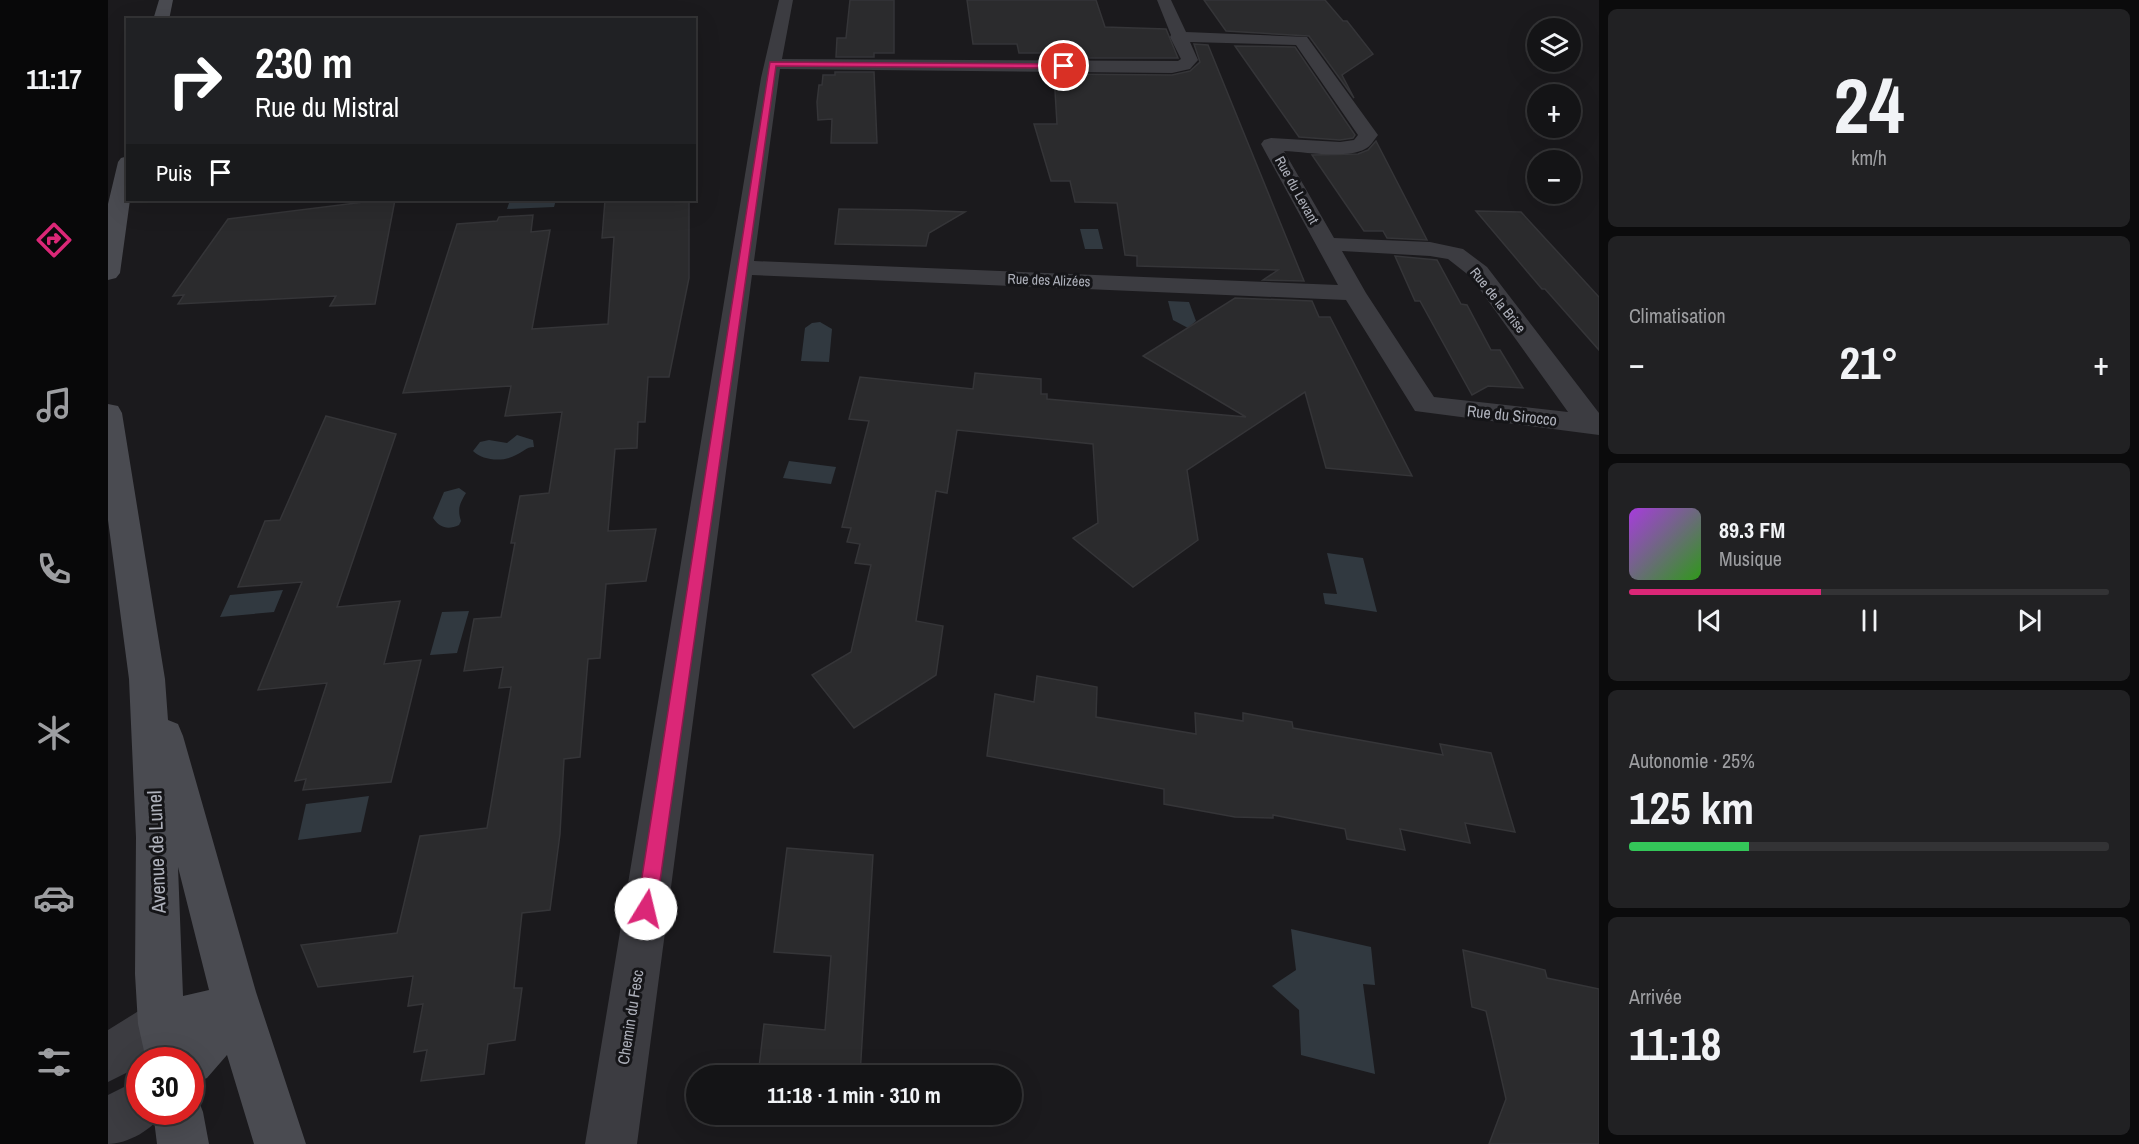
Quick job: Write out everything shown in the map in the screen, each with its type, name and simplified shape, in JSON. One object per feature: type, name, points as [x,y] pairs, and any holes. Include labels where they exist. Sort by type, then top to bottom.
[{"type":"main road","points":[[162,18],[166,0]]},
{"type":"main road","points":[[108,273],[114,225],[126,171]]},
{"type":"main road","name":"Avenue de Lunel","points":[[108,413],[147,679],[157,837],[158,974],[166,1042]]},
{"type":"main road","name":"Avenue de Lunel","points":[[147,679],[190,825],[236,1007],[257,1080],[280,1144]]},
{"type":"main road","points":[[166,1042],[236,1007]]},
{"type":"main road","points":[[202,1047],[236,1007]]},
{"type":"main road","points":[[180,1125],[183,1144]]},
{"type":"street","name":"Chemin du Fesc","points":[[611,1144],[773,64],[786,0]]},
{"type":"street","points":[[773,64],[1172,68],[1184,65],[1190,60],[1164,0]]},
{"type":"street","name":"Rue du Levant","points":[[1178,36],[1301,40],[1368,135],[1360,145],[1340,148],[1271,144],[1354,293],[1425,405]]},
{"type":"street","name":"Rue de la Brise","points":[[1328,244],[1430,249],[1455,254],[1479,272],[1595,425]]},
{"type":"street","name":"Rue des Alizées","points":[[743,268],[1354,293]]},
{"type":"street","name":"Rue du Sirocco","points":[[1425,405],[1595,425]]},
{"type":"street","points":[[108,1058],[166,1042]]},
{"type":"street","points":[[108,1123],[126,1112]]},
{"type":"shaded area","points":[[510,201],[556,201],[554,207],[507,209]]},
{"type":"shaded area","points":[[1080,229],[1098,229],[1103,249],[1085,249]]},
{"type":"shaded area","points":[[1168,301],[1189,302],[1196,321],[1188,328],[1173,320]]},
{"type":"shaded area","points":[[820,322],[832,329],[829,362],[801,361],[805,328],[812,323]]},
{"type":"shaded area","points":[[517,435],[533,440],[534,447],[500,459],[488,459],[473,451],[480,442],[489,440],[507,443]]},
{"type":"shaded area","points":[[789,461],[836,467],[831,484],[783,478]]},
{"type":"shaded area","points":[[459,488],[466,493],[460,506],[461,521],[455,527],[441,526],[433,518],[444,492]]},
{"type":"shaded area","points":[[1327,553],[1363,558],[1377,612],[1325,604],[1323,593],[1337,594]]},
{"type":"shaded area","points":[[283,590],[274,612],[220,617],[230,595]]},
{"type":"shaded area","points":[[469,611],[457,653],[430,655],[442,612]]},
{"type":"shaded area","points":[[369,796],[361,832],[298,840],[306,804]]},
{"type":"shaded area","points":[[1291,929],[1371,947],[1375,985],[1363,984],[1375,1074],[1301,1055],[1299,1010],[1272,986],[1296,970]]},
{"type":"building","points":[[850,0],[894,0],[894,53],[874,53],[874,57],[836,57],[837,38],[846,38]]},
{"type":"building","points":[[967,0],[1096,0],[1105,27],[1166,29],[1178,58],[1053,58],[1053,53],[1019,53],[1017,44],[973,44]]},
{"type":"building","points":[[1204,0],[1325,0],[1343,21],[1347,21],[1373,54],[1342,75],[1354,98],[1309,36],[1226,31]]},
{"type":"building","points":[[1194,44],[1208,45],[1304,281],[1263,280],[1278,270],[1137,266],[1137,256],[1125,255],[1117,203],[1075,202],[1070,181],[1051,181],[1034,124],[1057,124],[1054,74],[1172,75],[1190,71],[1200,62]]},
{"type":"building","points":[[1235,46],[1295,47],[1355,135],[1353,138],[1340,140],[1299,137]]},
{"type":"building","points":[[835,72],[874,72],[877,143],[831,143],[832,119],[818,120],[817,102],[823,75],[835,75]]},
{"type":"building","points":[[1376,141],[1427,240],[1387,238],[1383,231],[1364,231],[1312,155],[1358,154],[1368,150]]},
{"type":"building","points":[[372,201],[395,201],[375,304],[330,306],[336,296],[178,304],[184,295],[173,296],[228,219]]},
{"type":"building","points":[[605,201],[689,201],[689,278],[669,377],[648,377],[645,422],[638,422],[637,448],[615,449],[608,531],[656,529],[646,581],[606,584],[600,658],[588,659],[580,757],[564,759],[560,834],[550,910],[522,913],[514,988],[522,988],[515,1040],[488,1044],[484,1074],[421,1081],[427,1050],[414,1052],[423,1004],[408,1006],[413,976],[318,987],[301,945],[397,933],[420,836],[487,828],[511,687],[499,688],[503,667],[464,671],[474,619],[501,617],[515,543],[511,543],[520,496],[549,493],[562,412],[505,416],[511,386],[403,393],[457,224],[497,221],[499,217],[533,215],[531,232],[550,230],[532,329],[608,324],[614,237],[602,238]]},
{"type":"building","points":[[839,209],[965,212],[929,233],[926,246],[835,244]]},
{"type":"building","points":[[1476,211],[1521,212],[1599,297],[1599,350],[1545,289],[1542,289]]},
{"type":"building","points":[[1395,256],[1437,260],[1461,304],[1467,305],[1491,350],[1500,350],[1523,388],[1488,386],[1472,395],[1420,301],[1415,301]]},
{"type":"building","points":[[1235,298],[1312,301],[1319,317],[1330,317],[1412,476],[1326,468],[1305,392],[1187,470],[1198,540],[1133,587],[1073,538],[1098,523],[1093,444],[957,430],[947,493],[936,491],[916,621],[943,626],[936,675],[854,728],[812,675],[851,652],[871,565],[855,563],[860,544],[847,542],[851,528],[842,527],[869,421],[849,419],[860,377],[973,389],[975,373],[1041,379],[1041,394],[1047,394],[1047,399],[1246,417],[1143,356]]},
{"type":"building","points":[[326,416],[396,434],[337,607],[400,601],[384,664],[421,660],[391,782],[303,790],[306,779],[295,781],[327,683],[258,690],[302,582],[238,587],[265,521],[280,520]]},
{"type":"building","points":[[1037,676],[1097,687],[1096,717],[1196,734],[1195,713],[1243,721],[1243,713],[1292,722],[1293,728],[1443,755],[1440,744],[1491,753],[1515,832],[1465,823],[1470,843],[1400,829],[1405,850],[1347,839],[1345,829],[1273,815],[1273,818],[1235,817],[1164,804],[1164,789],[987,756],[995,694],[1034,702]]},
{"type":"building","points":[[787,848],[873,855],[861,1065],[759,1065],[764,1024],[825,1030],[831,956],[774,952]]},
{"type":"building","points":[[1463,950],[1545,970],[1547,978],[1599,989],[1599,1144],[1489,1144],[1506,1099],[1486,1011],[1472,1007]]},
{"type":"route","points":[[646,909],[773,64],[1064,66]]}]
